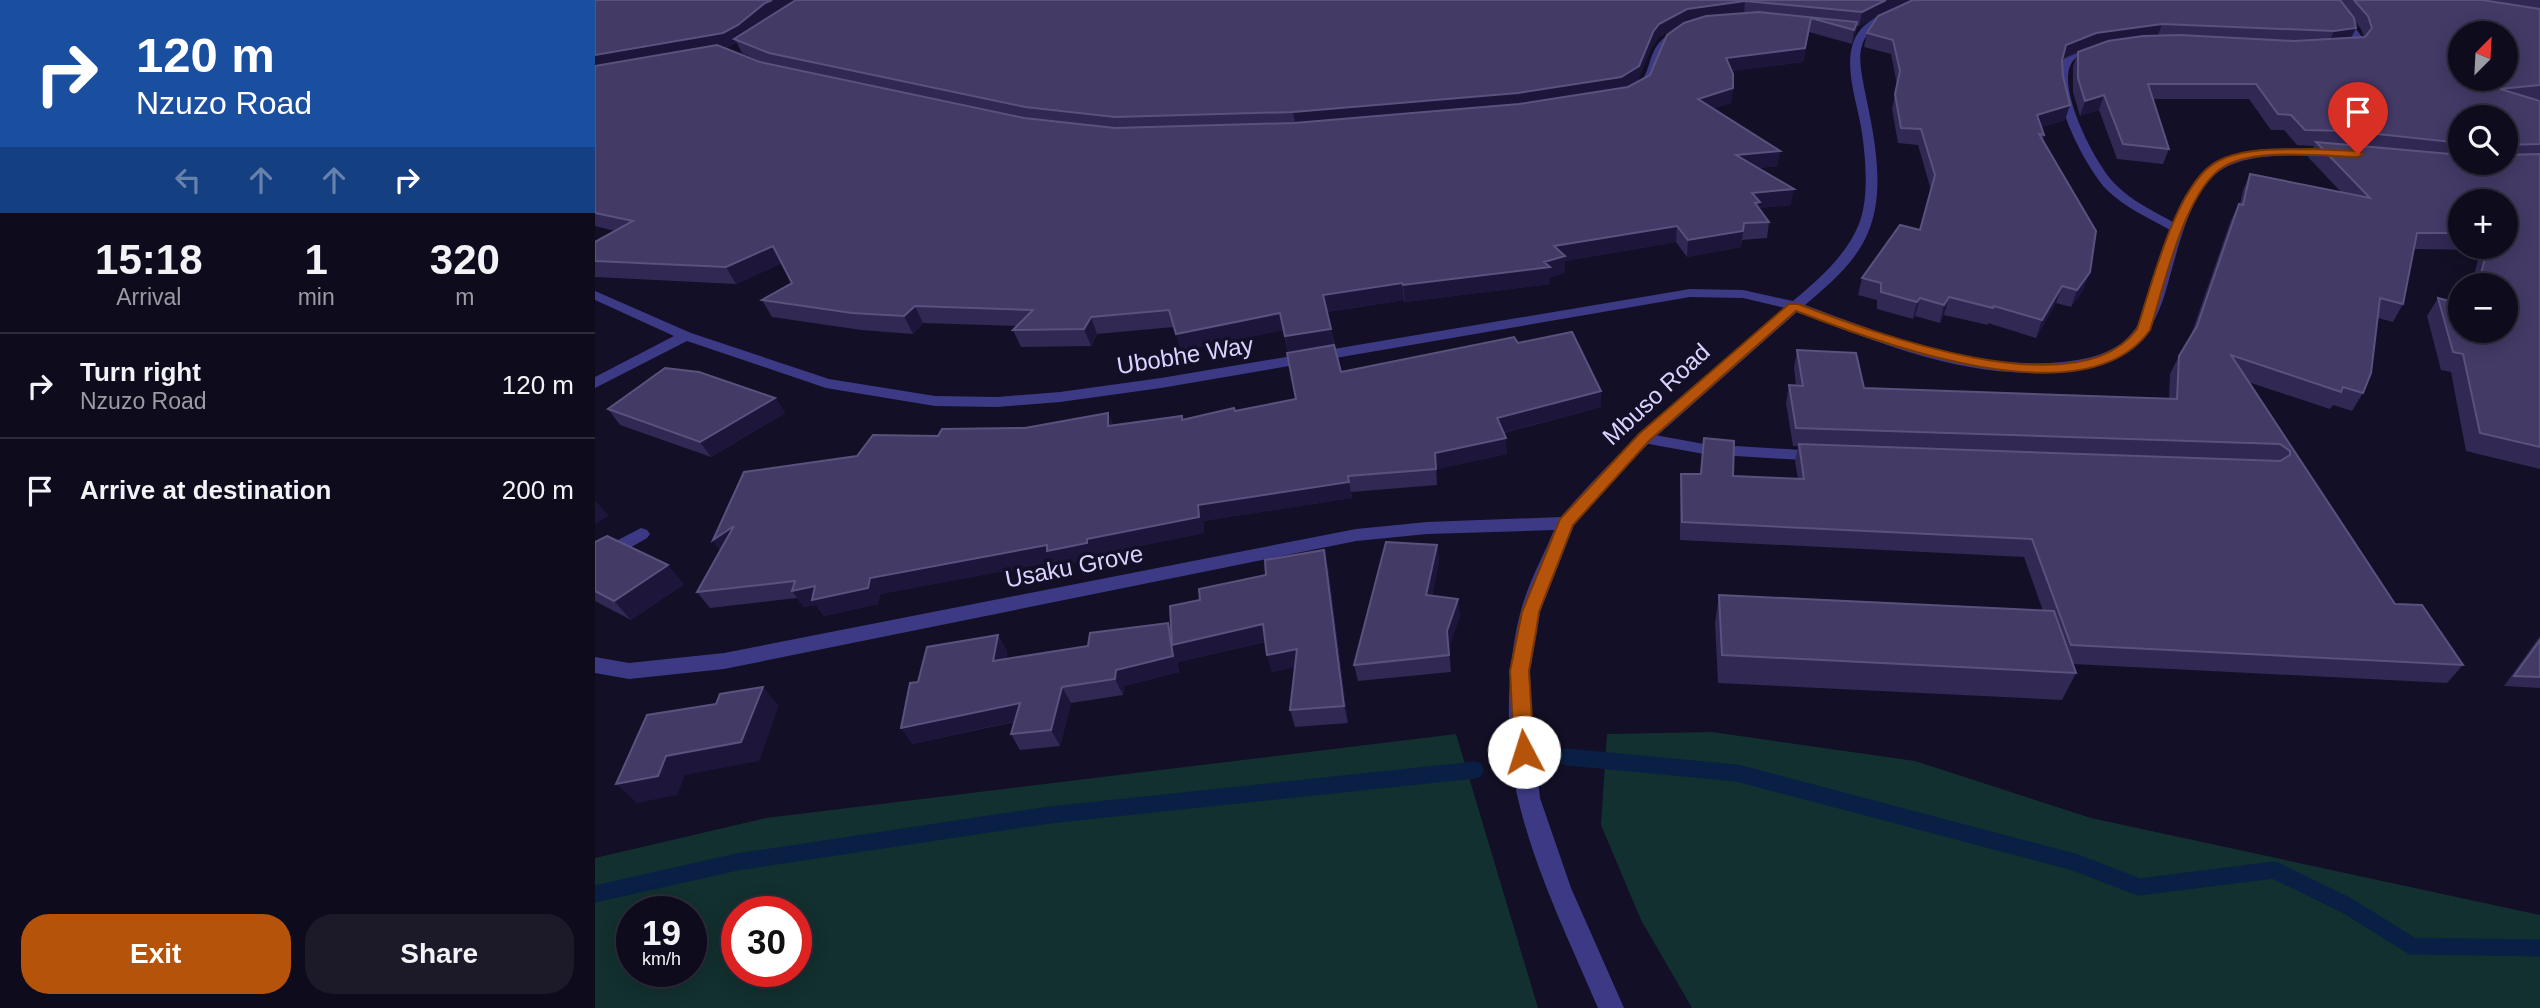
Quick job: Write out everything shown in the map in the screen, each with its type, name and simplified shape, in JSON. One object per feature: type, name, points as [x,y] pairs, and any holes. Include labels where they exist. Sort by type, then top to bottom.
[{"type":"street","name":"Mbuso Road","points":[[1611,1008],[1559,889],[1529,798],[1521,729],[1520,671],[1530,612],[1566,523],[1644,438],[1840,265],[1856,244],[1866,222],[1871,197],[1868,136],[1855,64],[1860,31],[1898,10],[1927,0]]},
{"type":"street","points":[[2329,50],[2350,48],[2358,42],[2354,30],[2330,0]]},
{"type":"street","points":[[1635,93],[1650,79],[1653,57],[1658,47],[1673,34],[1694,25]]},
{"type":"street","points":[[2106,47],[2072,57],[2064,68],[2065,91],[2083,145],[2097,170],[2117,192],[2177,229]]},
{"type":"street","name":"Ubobhe Way","points":[[595,295],[686,336],[826,383],[935,401],[997,402],[1060,397],[1161,383],[1661,296],[1731,293],[1773,299],[1863,333],[1973,364],[2046,368],[2106,359],[2135,341],[2144,330],[2177,229],[2193,191],[2222,163],[2268,153],[2352,154]]},
{"type":"street","points":[[595,383],[686,336]]},
{"type":"street","points":[[1644,438],[1714,450],[1831,456]]},
{"type":"street","name":"Usaku Grove","points":[[595,665],[629,671],[724,661],[1356,535],[1427,528],[1566,523]]},
{"type":"street","points":[[595,561],[641,534]]},
{"type":"green space","points":[[1712,732],[1915,761],[2091,818],[2540,915],[2540,1008],[1692,1008],[1641,920],[1601,825],[1607,734]]},
{"type":"green space","points":[[1456,734],[1538,1008],[595,1008],[595,858],[766,818]]},
{"type":"building","points":[[595,0],[772,0],[723,33],[595,55]]},
{"type":"building","points":[[796,0],[1886,0],[1862,12],[1745,1],[1687,9],[1659,24],[1639,66],[1621,77],[1518,93],[1293,112],[1115,117],[1025,107],[769,53],[734,39]]},
{"type":"building","points":[[1913,0],[2340,0],[2354,18],[2356,28],[2334,31],[2162,24],[2096,33],[2066,45],[2062,60],[2063,76],[2070,105],[2037,115],[2044,135],[2039,134],[2096,231],[2090,272],[2077,290],[2062,286],[2042,320],[1949,297],[1944,305],[1920,298],[1917,302],[1881,292],[1881,283],[1862,278],[1900,225],[1920,230],[1935,175],[1921,129],[1901,128],[1895,94],[1900,71],[1893,40],[1867,33],[1878,16]]},
{"type":"building","points":[[2354,0],[2482,0],[2540,9],[2540,85],[2518,87],[2518,21],[2448,21],[2448,91],[2507,91],[2540,101],[2540,144],[2518,145],[2518,105],[2448,105],[2448,142],[2349,131],[2305,130],[2291,115],[2278,114],[2256,84],[2148,84],[2169,149],[2123,144],[2104,95],[2085,101],[2078,78],[2078,52],[2108,41],[2180,35],[2294,41],[2365,37],[2372,28],[2368,16]]},
{"type":"building","points":[[1759,12],[1857,22],[1854,30],[1811,18],[1805,48],[1726,58],[1733,74],[1733,88],[1698,99],[1780,151],[1736,155],[1794,189],[1752,193],[1760,202],[1755,203],[1769,222],[1744,223],[1743,231],[1688,240],[1677,226],[1554,246],[1565,256],[1544,262],[1550,267],[1402,283],[1323,295],[1331,329],[1285,336],[1280,313],[1176,334],[1169,310],[1091,317],[1084,329],[1013,330],[1033,310],[915,306],[904,316],[852,313],[762,300],[792,283],[773,246],[726,267],[595,261],[595,242],[633,221],[595,213],[595,66],[717,45],[760,62],[1024,118],[1115,128],[1294,123],[1519,104],[1628,87],[1650,75],[1667,35],[1684,23],[1706,16]]},
{"type":"building","points":[[2316,142],[2448,154],[2448,175],[2518,175],[2518,155],[2540,154],[2540,447],[2480,433],[2463,354],[2453,352],[2450,343],[2518,343],[2518,273],[2481,273],[2485,259],[2518,259],[2518,189],[2448,189],[2448,233],[2417,233],[2403,304],[2380,298],[2371,373],[2363,393],[2343,387],[2341,392],[2231,355],[2395,604],[2422,605],[2463,665],[2071,645],[2032,539],[1682,522],[1681,474],[1701,474],[1704,438],[1734,441],[1733,476],[1804,479],[1799,444],[2280,461],[2290,455],[2290,451],[2280,444],[1796,428],[1789,385],[1803,386],[1797,350],[1856,353],[1864,388],[2177,399],[2179,356],[2197,326],[2239,204],[2243,205],[2250,174],[2370,198]]},
{"type":"building","points":[[2438,298],[2448,301],[2448,334]]},
{"type":"building","points":[[1572,332],[1601,391],[1497,418],[1506,438],[1435,453],[1436,469],[1348,476],[1349,482],[1198,505],[1199,517],[1087,539],[1087,543],[1047,551],[1047,545],[870,578],[868,588],[812,600],[815,586],[792,591],[795,581],[697,592],[734,526],[713,540],[744,472],[857,456],[873,435],[938,436],[942,429],[1025,428],[1108,413],[1108,426],[1182,416],[1182,420],[1234,408],[1235,411],[1296,399],[1287,353],[1334,345],[1341,372],[1514,337],[1518,343]]},
{"type":"building","points":[[665,368],[699,372],[775,398],[700,442],[608,409]]},
{"type":"building","points":[[607,536],[668,565],[614,601],[595,591],[595,542]]},
{"type":"building","points":[[1386,542],[1437,545],[1426,595],[1458,599],[1447,631],[1449,655],[1354,665]]},
{"type":"building","points":[[1324,550],[1344,706],[1290,710],[1297,649],[1267,655],[1263,624],[1172,645],[1170,606],[1200,600],[1199,589],[1266,575],[1265,560]]},
{"type":"building","points":[[1719,595],[2054,611],[2076,673],[1722,655]]},
{"type":"building","points":[[1168,623],[1173,656],[1116,670],[1115,679],[1062,687],[1051,730],[1011,734],[1020,703],[901,728],[910,683],[918,682],[927,647],[998,635],[993,661],[1088,646],[1090,633]]},
{"type":"building","points":[[2540,640],[2540,677],[2514,676]]},
{"type":"building","points":[[763,687],[741,742],[666,756],[658,776],[616,784],[647,715],[716,704],[720,694]]},
{"type":"waterway","points":[[1567,757],[1737,773],[2074,862],[2139,887],[2274,870],[2346,905],[2412,946],[2540,948]]},
{"type":"waterway","points":[[595,894],[737,862],[1049,815],[1475,770]]},
{"type":"route","points":[[1524,752],[1520,671],[1530,612],[1566,523],[1596,487],[1644,438],[1794,306],[1863,333],[1973,364],[2046,368],[2106,359],[2135,341],[2144,330],[2177,229],[2193,191],[2206,176],[2222,163],[2256,154],[2358,154]]}]
